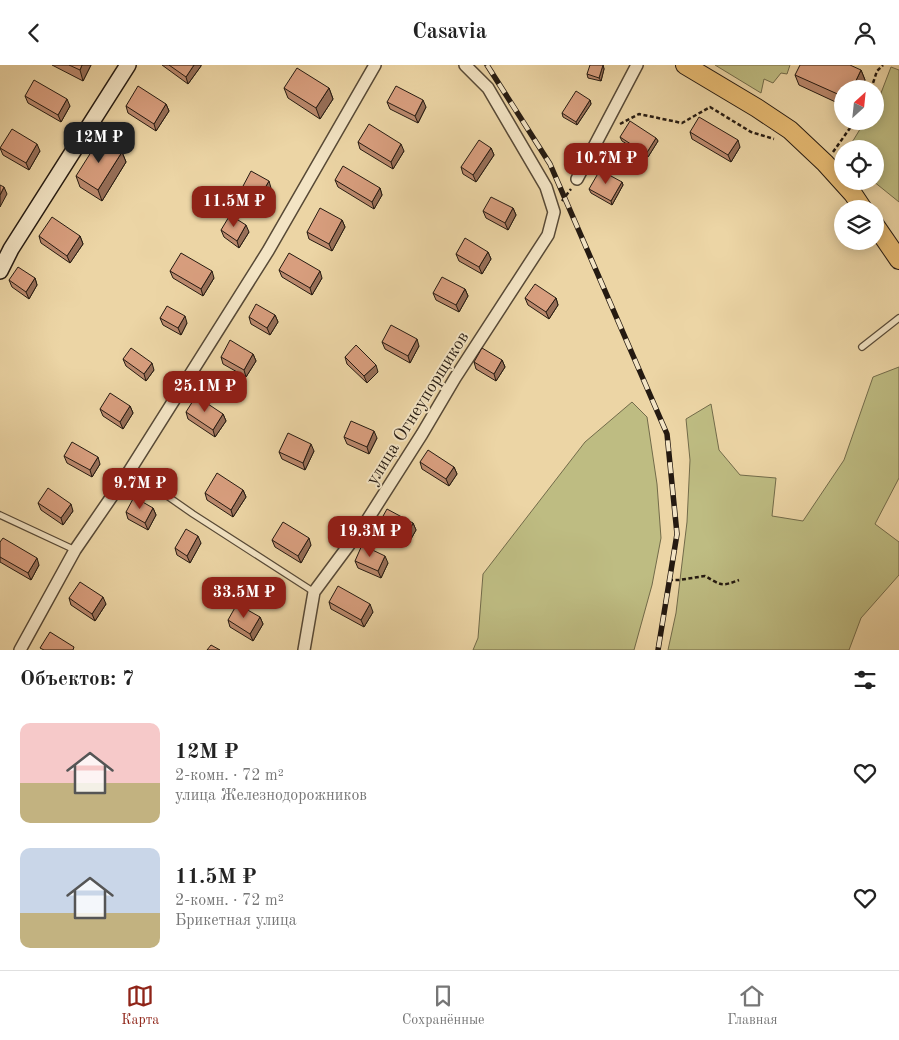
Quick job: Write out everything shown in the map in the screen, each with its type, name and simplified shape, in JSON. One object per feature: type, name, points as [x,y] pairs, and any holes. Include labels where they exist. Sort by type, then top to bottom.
[{"type":"main road","points":[[685,65],[790,130],[825,163],[857,200]]},
{"type":"main road","points":[[884,238],[899,260]]},
{"type":"street","points":[[0,271],[11,249],[128,65]]},
{"type":"street","points":[[20,650],[75,550],[130,470],[268,251],[376,65]]},
{"type":"street","points":[[465,65],[488,88],[546,187],[554,212]]},
{"type":"street","points":[[577,179],[638,65]]},
{"type":"street","name":"улица Огнеупорщиков","points":[[304,650],[314,592],[366,522],[455,378],[548,235],[554,212]]},
{"type":"lane","points":[[862,347],[899,319]]},
{"type":"lane","points":[[130,470],[314,592]]},
{"type":"lane","points":[[0,515],[75,550]]},
{"type":"path","points":[[874,80],[877,71],[883,65]]},
{"type":"path","points":[[598,139],[639,114],[682,123],[710,107],[751,132],[776,140],[790,130]]},
{"type":"path","points":[[825,163],[849,130]]},
{"type":"path","points":[[554,212],[577,179]]},
{"type":"path","points":[[669,580],[705,576],[721,585],[727,585],[739,580]]},
{"type":"shaded area","points":[[715,65],[790,65],[787,74],[781,73],[773,83],[764,79],[761,93]]},
{"type":"shaded area","points":[[891,67],[899,70],[899,202],[884,190],[884,140],[853,140],[860,130],[884,130],[884,85]]},
{"type":"shaded area","points":[[899,367],[899,478],[875,524],[899,542],[899,575],[861,618],[849,650],[668,650],[676,613],[687,522],[690,460],[686,419],[711,404],[719,450],[740,475],[776,478],[772,516],[803,521],[844,460],[873,377]]},
{"type":"shaded area","points":[[632,402],[647,417],[657,484],[661,538],[652,585],[634,650],[473,650],[478,638],[483,574],[585,442]]},
{"type":"building","points":[[69,65],[82,65],[80,70]]},
{"type":"building","points":[[169,65],[194,65],[186,77]]},
{"type":"building","points":[[590,65],[603,65],[599,78],[587,74]]},
{"type":"building","points":[[800,65],[850,65],[861,70],[856,80],[834,80],[834,92],[795,75]]},
{"type":"building","points":[[297,68],[329,88],[316,108],[284,88]]},
{"type":"building","points":[[34,80],[67,99],[58,115],[25,96]]},
{"type":"building","points":[[138,86],[166,104],[154,124],[126,106]]},
{"type":"building","points":[[396,86],[423,100],[415,116],[387,102]]},
{"type":"building","points":[[576,91],[590,100],[576,122],[562,113]]},
{"type":"building","points":[[699,117],[738,140],[728,155],[690,132]]},
{"type":"building","points":[[630,121],[656,138],[646,154],[620,137]]},
{"type":"building","points":[[369,124],[401,144],[391,162],[358,142]]},
{"type":"building","points":[[12,129],[37,144],[26,163],[0,148]]},
{"type":"building","points":[[100,138],[122,152],[98,190],[76,176]]},
{"type":"building","points":[[479,140],[491,148],[473,175],[461,167]]},
{"type":"building","points":[[343,166],[380,188],[372,202],[335,180]]},
{"type":"building","points":[[600,170],[622,182],[611,201],[589,189]]},
{"type":"building","points":[[251,171],[269,181],[259,198],[242,188]]},
{"type":"building","points":[[0,185],[4,187],[0,195]]},
{"type":"building","points":[[491,197],[513,208],[505,223],[483,211]]},
{"type":"building","points":[[320,208],[342,220],[329,244],[307,232]]},
{"type":"building","points":[[230,215],[246,225],[237,241],[221,230]]},
{"type":"building","points":[[52,217],[80,236],[67,256],[39,236]]},
{"type":"building","points":[[465,238],[488,252],[479,267],[456,254]]},
{"type":"building","points":[[181,253],[212,271],[201,289],[170,271]]},
{"type":"building","points":[[289,253],[320,271],[310,288],[279,270]]},
{"type":"building","points":[[18,267],[35,278],[26,292],[9,280]]},
{"type":"building","points":[[442,277],[465,289],[456,305],[433,293]]},
{"type":"building","points":[[535,284],[556,298],[546,312],[525,298]]},
{"type":"building","points":[[256,304],[275,315],[267,328],[249,317]]},
{"type":"building","points":[[167,306],[185,316],[178,328],[160,318]]},
{"type":"building","points":[[391,325],[417,339],[408,356],[382,342]]},
{"type":"building","points":[[230,340],[253,354],[244,370],[221,357]]},
{"type":"building","points":[[356,345],[376,365],[364,376],[345,357]]},
{"type":"building","points":[[131,348],[152,363],[144,374],[123,359]]},
{"type":"building","points":[[482,348],[502,360],[494,374],[474,362]]},
{"type":"building","points":[[110,393],[130,406],[120,422],[100,409]]},
{"type":"building","points":[[196,396],[223,414],[213,430],[186,412]]},
{"type":"building","points":[[351,421],[374,431],[367,447],[344,437]]},
{"type":"building","points":[[288,433],[311,444],[303,463],[279,452]]},
{"type":"building","points":[[72,442],[98,457],[90,470],[64,456]]},
{"type":"building","points":[[428,450],[454,467],[446,479],[420,462]]},
{"type":"building","points":[[217,473],[243,490],[231,510],[205,493]]},
{"type":"building","points":[[48,488],[71,504],[61,518],[38,503]]},
{"type":"building","points":[[134,497],[153,508],[145,523],[126,512]]},
{"type":"building","points":[[387,509],[413,523],[405,539],[378,525]]},
{"type":"building","points":[[283,522],[309,538],[298,556],[272,540]]},
{"type":"building","points":[[186,529],[198,536],[187,556],[175,548]]},
{"type":"building","points":[[3,538],[37,558],[28,573],[0,557],[0,542]]},
{"type":"building","points":[[362,545],[385,556],[378,571],[355,561]]},
{"type":"building","points":[[80,582],[103,597],[92,614],[69,598]]},
{"type":"building","points":[[338,586],[370,604],[361,620],[329,602]]},
{"type":"building","points":[[237,604],[260,617],[250,634],[228,620]]},
{"type":"building","points":[[50,632],[74,647],[73,650],[44,650],[40,648]]},
{"type":"building","points":[[211,645],[220,650],[207,650]]},
{"type":"railway","points":[[487,65],[550,164],[667,434],[677,534],[658,650]]}]
